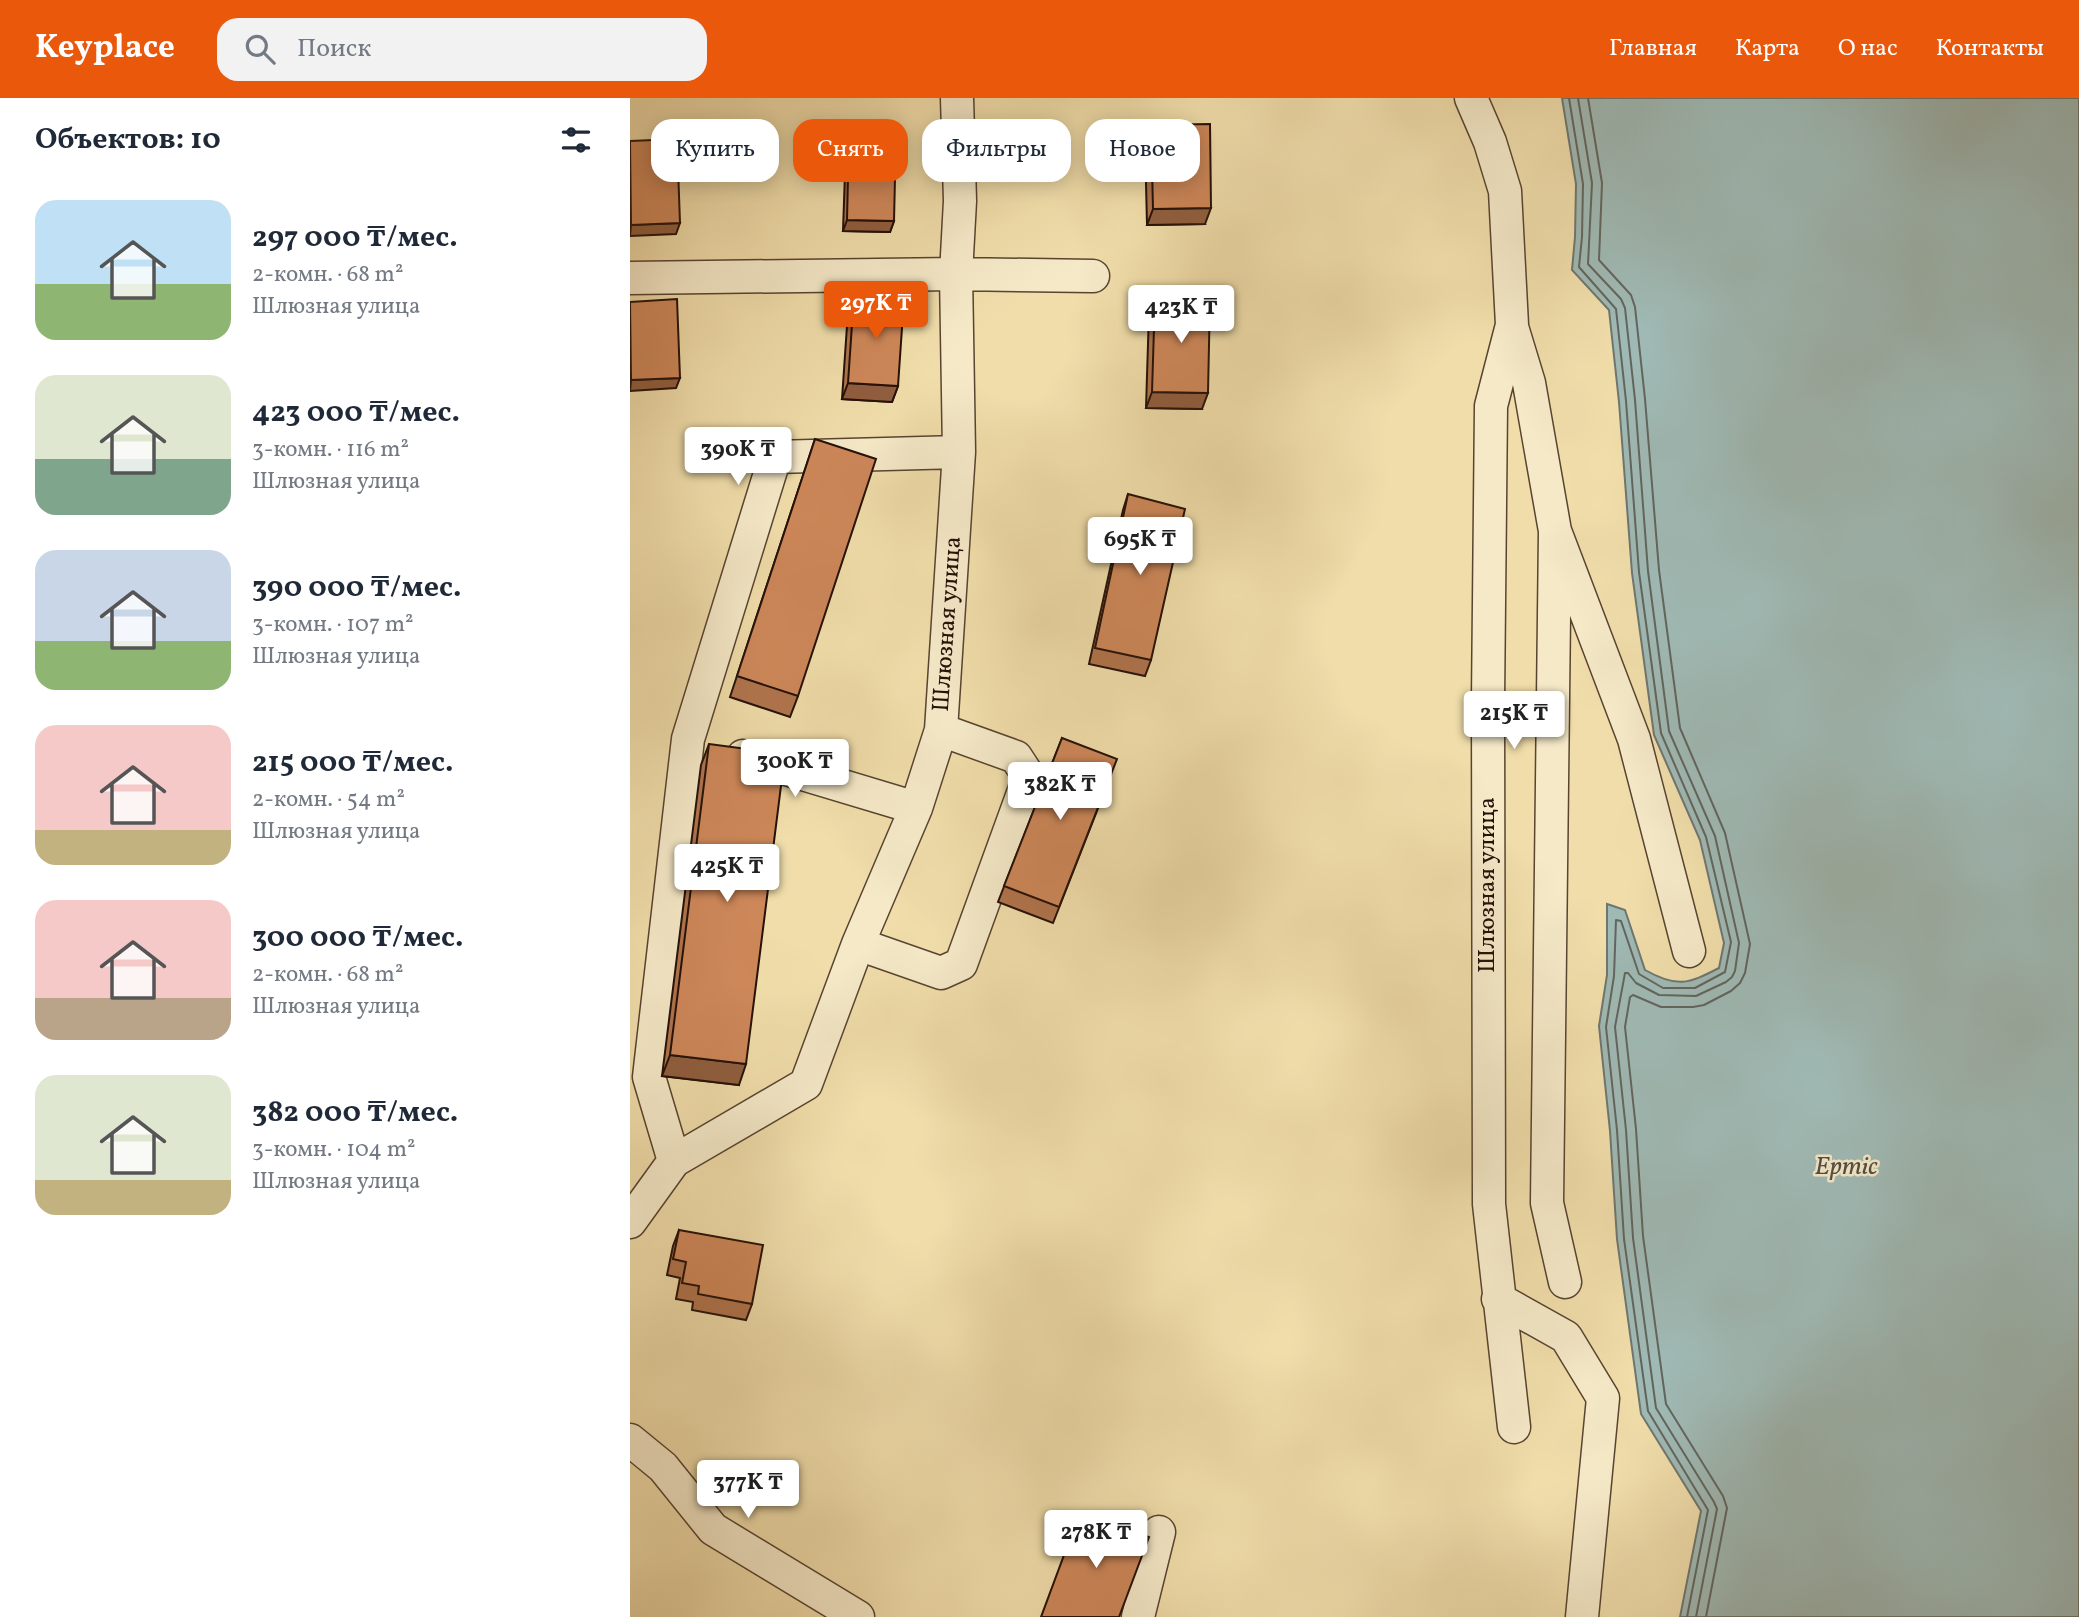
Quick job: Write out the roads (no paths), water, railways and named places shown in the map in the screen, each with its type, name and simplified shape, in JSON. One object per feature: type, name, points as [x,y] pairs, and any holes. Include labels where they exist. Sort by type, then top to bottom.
[{"type":"street","name":"Шлюзная улица","points":[[858,944],[941,973],[961,964],[1029,777],[1016,757],[941,730],[959,452],[956,274],[960,201],[957,98]]},
{"type":"street","name":"Шлюзная улица","points":[[1471,98],[1490,142],[1505,191],[1512,325],[1491,406],[1488,701],[1489,1204],[1514,1427]]},
{"type":"street","points":[[630,278],[956,274],[1093,276]]},
{"type":"street","points":[[1512,325],[1529,383],[1555,531],[1546,1203],[1565,1282]]},
{"type":"street","points":[[674,1161],[649,1077],[688,739],[775,457],[959,452]]},
{"type":"street","points":[[1555,531],[1634,739],[1689,951]]},
{"type":"street","points":[[630,1222],[674,1161],[806,1084],[858,944],[916,808],[941,730]]},
{"type":"street","points":[[688,739],[916,808]]},
{"type":"street","points":[[1498,1299],[1566,1337],[1603,1398],[1582,1617]]},
{"type":"street","points":[[630,1440],[663,1467],[713,1529],[858,1617]]},
{"type":"street","points":[[1138,1617],[1159,1532]]},
{"type":"water","name":"Ертіс","points":[[1562,98],[2079,98],[2079,1617],[1680,1617],[1701,1511],[1641,1414],[1617,1239],[1610,1131],[1599,1026],[1607,975],[1607,904],[1625,910],[1645,970],[1666,980],[1682,982],[1699,978],[1719,968],[1724,943],[1700,840],[1654,735],[1632,573],[1609,310],[1572,270],[1576,184]]}]
